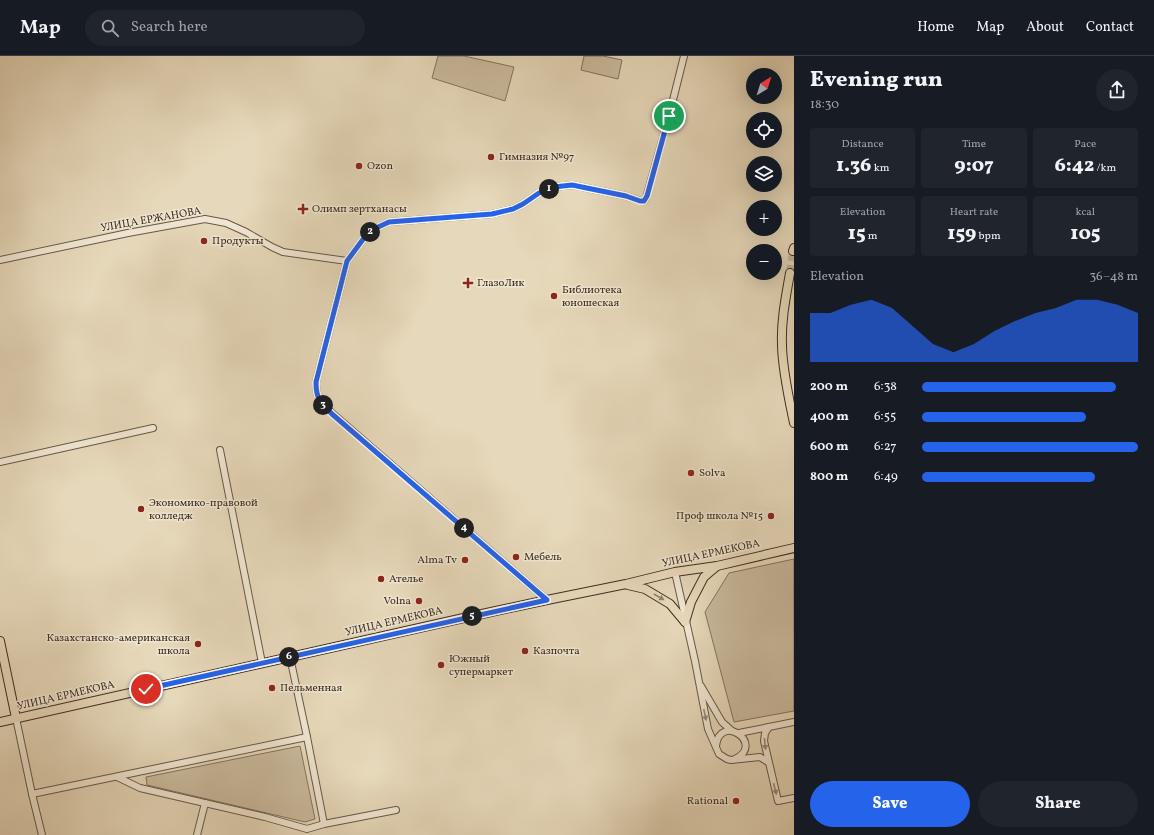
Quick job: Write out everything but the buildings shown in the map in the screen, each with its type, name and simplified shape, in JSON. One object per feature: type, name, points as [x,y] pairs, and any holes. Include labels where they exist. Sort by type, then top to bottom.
[{"type":"main road","points":[[790,273],[782,321],[782,344],[784,367],[794,423]]},
{"type":"main road","name":"УЛИЦА ЕРМЕКОВА","points":[[0,722],[547,600],[626,584],[675,572],[717,566],[794,548]]},
{"type":"main road","points":[[685,622],[690,602],[704,577],[717,566]]},
{"type":"main road","points":[[626,584],[645,589],[670,604],[685,622]]},
{"type":"main road","points":[[0,641],[16,718]]},
{"type":"street","points":[[547,600],[332,414],[316,394],[316,382],[347,261],[364,238],[374,229],[389,222],[492,214],[513,209],[539,193],[554,187],[572,185],[644,201],[647,196],[684,56]]},
{"type":"street","name":"УЛИЦА ЕРЖАНОВА","points":[[0,260],[128,233],[210,219],[226,223],[246,232],[283,252],[347,261]]},
{"type":"street","points":[[0,462],[153,428]]},
{"type":"street","points":[[220,450],[262,663]]},
{"type":"street","points":[[675,572],[708,729],[719,754],[726,759],[760,757],[764,758],[768,762]]},
{"type":"street","points":[[290,657],[308,737],[324,824]]},
{"type":"street","points":[[698,682],[722,722],[732,731]]},
{"type":"street","points":[[16,718],[42,835]]},
{"type":"street","points":[[716,746],[724,732],[732,731],[739,733],[794,722]]},
{"type":"street","points":[[769,727],[765,733],[764,741],[778,801],[794,798]]},
{"type":"street","points":[[735,759],[740,757],[745,750],[745,740],[739,733]]},
{"type":"street","points":[[32,794],[308,737]]},
{"type":"street","points":[[116,777],[140,788],[265,817],[307,829],[324,824],[396,810]]},
{"type":"street","points":[[197,835],[205,803]]},
{"type":"shaded area","points":[[438,56],[464,56],[514,67],[505,101],[432,78]]},
{"type":"shaded area","points":[[584,56],[603,56],[622,60],[618,79],[581,70]]},
{"type":"shaded area","points":[[794,559],[794,711],[734,722],[705,612],[729,573]]},
{"type":"shaded area","points":[[300,746],[315,819],[305,822],[147,785],[146,777]]},
{"type":"tunnel","points":[[790,273],[793,251]]},
{"type":"place","name":"Гимназия №97","points":[[491,157]]},
{"type":"place","name":"Ozon","points":[[359,166]]},
{"type":"place","name":"Олимп зертханасы","points":[[303,209]]},
{"type":"place","name":"Продукты","points":[[204,241]]},
{"type":"place","name":"ГлазоЛик","points":[[468,283]]},
{"type":"place","name":"Библиотека юношеская","points":[[554,296]]},
{"type":"place","name":"Solva","points":[[691,473]]},
{"type":"place","name":"Экономико-правовой колледж","points":[[141,509]]},
{"type":"place","name":"Проф школа №15","points":[[771,516]]},
{"type":"place","name":"Мебель","points":[[516,557]]},
{"type":"place","name":"Alma Tv","points":[[465,560]]},
{"type":"place","name":"Ателье","points":[[381,579]]},
{"type":"place","name":"Volna","points":[[419,601]]},
{"type":"place","name":"Казахстанско-американская школа","points":[[198,644]]},
{"type":"place","name":"Казпочта","points":[[525,651]]},
{"type":"place","name":"Южный супермаркет","points":[[441,665]]},
{"type":"place","name":"Пельменная","points":[[272,688]]},
{"type":"place","name":"Rational","points":[[736,801]]},
{"type":"route","points":[[146,689],[547,600],[332,414],[316,394],[316,382],[344,278],[347,261],[364,238],[374,229],[389,222],[492,214],[513,209],[539,193],[554,187],[572,185],[644,201],[647,196],[669,116]]}]
